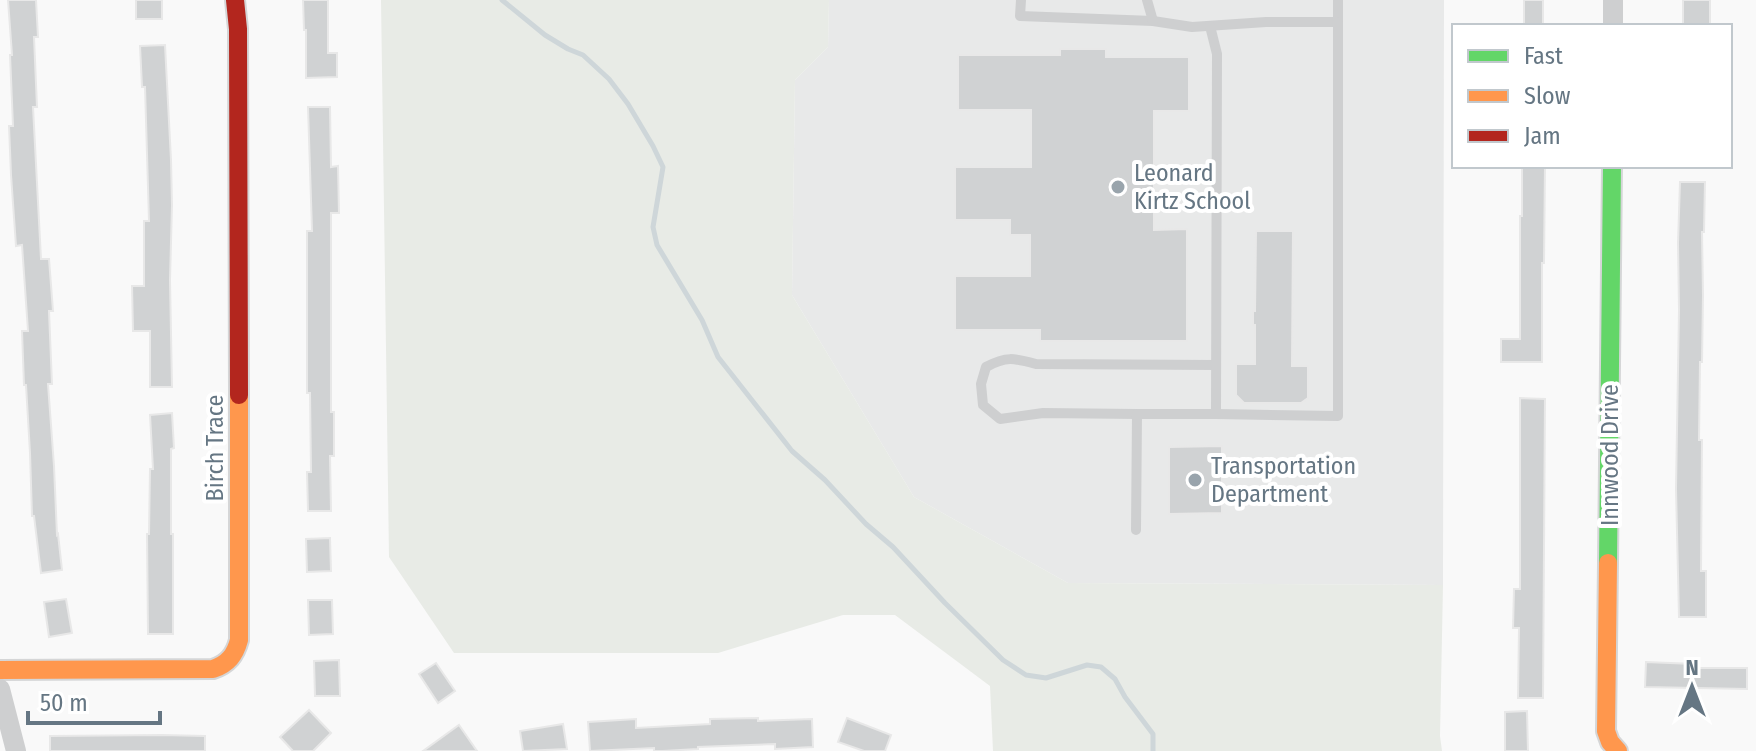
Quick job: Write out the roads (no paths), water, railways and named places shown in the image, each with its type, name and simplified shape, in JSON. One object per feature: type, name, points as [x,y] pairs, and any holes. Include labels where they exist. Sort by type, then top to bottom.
[{"type":"street","name":"Birch Trace","points":[[0,670],[213,669],[222,667],[237,652],[238,29],[235,0]]},
{"type":"street","points":[[1613,0],[1613,24]]},
{"type":"street","name":"Innwood Drive","points":[[1612,168],[1606,731],[1614,747]]},
{"type":"street","points":[[0,689],[16,751]]},
{"type":"lane","points":[[1021,0],[1020,16],[1153,21],[1192,27],[1266,22],[1338,22]]},
{"type":"lane","points":[[1147,0],[1153,21]]},
{"type":"lane","points":[[1216,365],[1036,364],[1002,358],[986,367],[981,384],[983,405],[1000,419],[1043,413],[1338,416],[1338,0]]},
{"type":"lane","points":[[1210,26],[1217,54],[1216,414]]},
{"type":"lane","points":[[1136,530],[1137,414]]},
{"type":"waterway","points":[[502,0],[545,35],[583,55],[609,79],[628,104],[663,167],[653,227],[657,245],[702,320],[718,357],[792,451],[893,547],[1003,660],[1026,675],[1046,678],[1087,665],[1101,667],[1115,679],[1153,734],[1153,751]]},
{"type":"place","name":"Leonard Kirtz School","points":[[1118,187]]},
{"type":"place","name":"Transportation Department","points":[[1195,480]]}]
